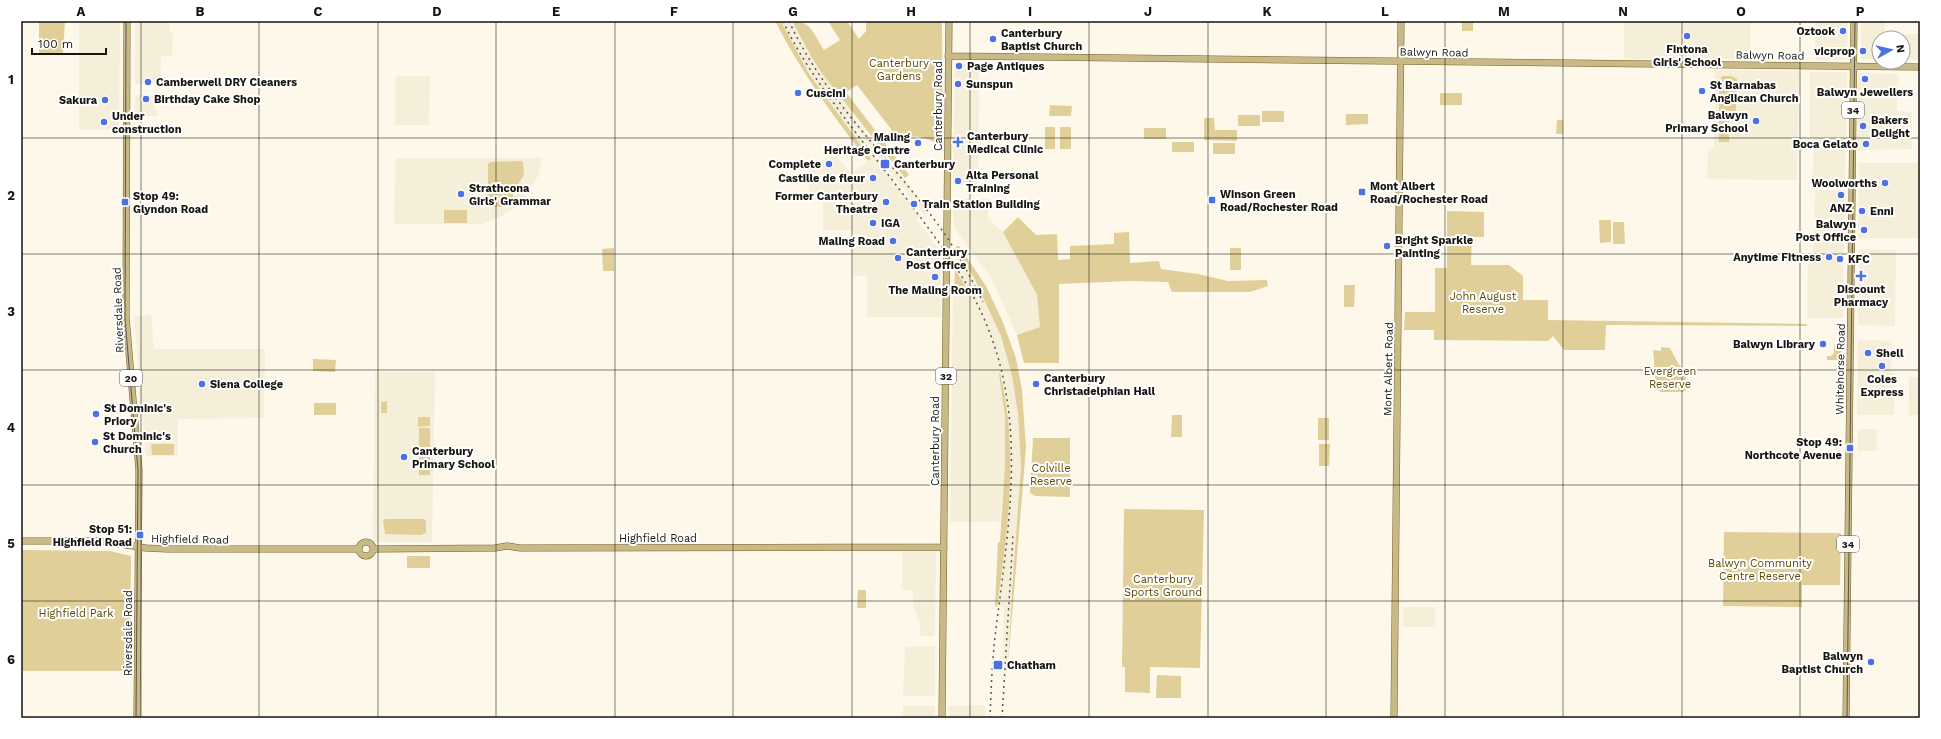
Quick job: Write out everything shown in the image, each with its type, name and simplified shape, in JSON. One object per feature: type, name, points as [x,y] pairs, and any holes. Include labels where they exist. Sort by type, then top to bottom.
[{"type":"main road","name":"Riversdale Road","points":[[127,21],[126,317],[139,461],[138,718]]},
{"type":"main road","name":"Canterbury Road","points":[[942,718],[949,21]]},
{"type":"main road","name":"Mont Albert Road","points":[[1394,718],[1401,21]]},
{"type":"main road","name":"Whitehorse Road","points":[[1846,718],[1854,21]]},
{"type":"main road","name":"Balwyn Road","points":[[948,56],[1920,67]]},
{"type":"main road","name":"Highfield Road","points":[[21,541],[100,541],[146,548],[180,549],[359,549]]},
{"type":"main road","points":[[367,542],[371,544],[373,549],[371,554],[366,556],[361,554],[359,549],[362,544],[367,542]]},
{"type":"main road","name":"Highfield Road","points":[[373,549],[495,548],[507,546],[520,548],[944,547]]},
{"type":"shaded area","points":[[79,21],[120,21],[119,130],[79,130]]},
{"type":"shaded area","points":[[135,21],[170,21],[170,33],[173,33],[172,56],[161,56],[160,84],[135,84]]},
{"type":"shaded area","name":"Maling Road","points":[[781,21],[792,21],[812,58],[823,75],[852,112],[851,114],[925,206],[926,217],[847,117],[846,118],[919,216],[916,219],[941,252],[941,317],[867,317],[867,276],[853,276],[853,230],[823,230],[823,194],[809,194],[809,163],[820,163],[834,152],[851,174],[871,159],[809,74]]},
{"type":"shaded area","name":"Fintona Girls' School","points":[[1624,21],[1750,21],[1751,59],[1624,59]]},
{"type":"shaded area","points":[[1815,21],[1848,21],[1847,60],[1815,60]]},
{"type":"shaded area","points":[[1861,21],[1885,21],[1884,30],[1871,30],[1871,59],[1861,59]]},
{"type":"shaded area","points":[[1911,34],[1920,34],[1920,60],[1911,59]]},
{"type":"shaded area","points":[[955,64],[979,64],[978,185],[953,184]]},
{"type":"shaded area","name":"Balwyn Primary School","points":[[1715,70],[1799,71],[1797,180],[1707,179],[1708,149],[1714,149]]},
{"type":"shaded area","points":[[1810,72],[1847,72],[1845,182],[1813,181],[1814,138],[1810,138]]},
{"type":"shaded area","points":[[1858,73],[1898,74],[1897,111],[1912,112],[1912,149],[1857,150]]},
{"type":"shaded area","points":[[397,76],[430,76],[429,125],[395,125],[395,78]]},
{"type":"shaded area","points":[[137,95],[157,95],[157,105],[154,105],[154,109],[157,110],[157,116],[135,116],[135,97]]},
{"type":"shaded area","name":"Strathcona Girls' Grammar","points":[[399,158],[542,159],[538,176],[526,197],[516,207],[498,218],[482,224],[397,224],[394,222],[395,160]]},
{"type":"shaded area","points":[[1859,163],[1920,163],[1920,238],[1858,238]]},
{"type":"shaded area","points":[[1815,190],[1845,190],[1843,318],[1807,318],[1808,267],[1814,245]]},
{"type":"shaded area","points":[[953,199],[988,199],[988,219],[1003,232],[1037,295],[1040,328],[1017,335],[991,278],[954,228]]},
{"type":"shaded area","points":[[957,249],[985,300],[1001,336],[1012,376],[1018,414],[1021,466],[1008,667],[1002,666],[1004,607],[997,607],[1005,548],[1010,445],[1008,412],[1002,379],[999,374],[1005,417],[1005,463],[1000,522],[950,522],[953,286],[966,286],[956,271]]},
{"type":"shaded area","points":[[1859,249],[1896,250],[1895,326],[1858,325]]},
{"type":"shaded area","name":"Siena College","points":[[151,315],[154,349],[265,349],[264,418],[178,419],[178,456],[146,456],[134,317]]},
{"type":"shaded area","points":[[1860,340],[1892,341],[1891,373],[1894,373],[1894,415],[1859,415],[1857,413],[1858,343]]},
{"type":"shaded area","name":"Canterbury Primary School","points":[[375,372],[435,372],[432,542],[373,542]]},
{"type":"shaded area","points":[[1909,377],[1920,378],[1920,415],[1909,415]]},
{"type":"shaded area","points":[[1861,429],[1877,429],[1877,451],[1857,451],[1858,432]]},
{"type":"shaded area","points":[[902,551],[936,551],[935,636],[920,636],[920,624],[913,604],[913,590],[902,590]]},
{"type":"shaded area","points":[[1403,607],[1435,607],[1435,627],[1403,627]]},
{"type":"shaded area","points":[[935,646],[935,696],[903,696],[905,647]]},
{"type":"shaded area","points":[[985,705],[985,718],[949,718],[949,706]]},
{"type":"shaded area","points":[[903,706],[935,706],[935,718],[903,718]]},
{"type":"green space","points":[[39,21],[65,21],[63,54],[39,55]]},
{"type":"green space","points":[[775,21],[781,21],[809,74],[871,159],[868,161],[818,93]]},
{"type":"green space","name":"Canterbury Gardens","points":[[792,21],[804,23],[808,26],[815,34],[824,50],[840,40],[828,21],[847,21],[859,39],[866,31],[866,21],[942,21],[943,147],[922,137],[912,137],[901,142],[857,85],[846,92],[909,175],[905,178],[823,75]]},
{"type":"green space","points":[[1462,21],[1473,21],[1473,31],[1462,31]]},
{"type":"green space","points":[[1722,76],[1732,76],[1737,79],[1736,111],[1733,116],[1724,117],[1719,113],[1719,81]]},
{"type":"green space","points":[[1440,93],[1462,93],[1462,105],[1440,105]]},
{"type":"green space","points":[[1050,105],[1072,106],[1071,116],[1049,116]]},
{"type":"green space","points":[[1262,111],[1284,111],[1284,122],[1262,122]]},
{"type":"green space","points":[[1346,114],[1368,114],[1368,124],[1346,125]]},
{"type":"green space","points":[[1238,115],[1260,115],[1260,126],[1238,126]]},
{"type":"green space","points":[[1204,118],[1214,118],[1215,130],[1237,130],[1237,141],[1204,140]]},
{"type":"green space","points":[[1719,118],[1729,119],[1729,142],[1719,142]]},
{"type":"green space","points":[[1557,120],[1563,120],[1563,134],[1556,134]]},
{"type":"green space","points":[[1045,127],[1055,127],[1055,149],[1045,149]]},
{"type":"green space","points":[[1060,127],[1071,127],[1071,149],[1060,149]]},
{"type":"green space","points":[[1144,128],[1166,128],[1166,139],[1144,139]]},
{"type":"green space","points":[[1172,142],[1194,142],[1194,152],[1172,152]]},
{"type":"green space","points":[[1213,143],[1235,143],[1235,154],[1213,154]]},
{"type":"green space","points":[[490,162],[523,162],[524,175],[513,192],[513,207],[488,207],[488,164]]},
{"type":"green space","points":[[444,210],[467,210],[467,223],[444,223]]},
{"type":"green space","name":"John August Reserve","points":[[1447,211],[1484,212],[1484,237],[1472,237],[1471,265],[1509,265],[1523,276],[1523,300],[1548,300],[1548,320],[1807,324],[1807,326],[1606,325],[1605,350],[1564,350],[1553,336],[1548,341],[1434,340],[1434,330],[1404,330],[1405,312],[1435,312],[1435,268],[1447,268]]},
{"type":"green space","points":[[1018,217],[1036,235],[1057,234],[1058,260],[1070,259],[1070,246],[1114,244],[1114,233],[1129,232],[1130,263],[1159,261],[1161,269],[1198,274],[1228,281],[1267,280],[1268,286],[1250,292],[1172,292],[1168,282],[1129,281],[1059,284],[1059,363],[1024,363],[1017,335],[1040,327],[1037,295],[1003,232]]},
{"type":"green space","points":[[1599,220],[1611,220],[1611,242],[1600,243]]},
{"type":"green space","points":[[1613,222],[1624,222],[1625,244],[1613,244]]},
{"type":"green space","points":[[956,246],[959,246],[986,286],[1002,320],[1016,358],[1022,390],[1026,448],[1008,664],[1021,466],[1018,414],[1012,376],[1001,336],[974,278],[956,250]]},
{"type":"green space","points":[[614,248],[614,271],[603,271],[602,249]]},
{"type":"green space","points":[[1230,248],[1241,248],[1241,270],[1230,270]]},
{"type":"green space","points":[[956,271],[966,287],[954,286]]},
{"type":"green space","points":[[1344,285],[1355,285],[1354,307],[1344,307]]},
{"type":"green space","points":[[1839,342],[1842,342],[1841,360],[1827,360],[1827,356],[1831,356],[1834,353],[1834,347]]},
{"type":"green space","name":"Evergreen Reserve","points":[[1661,347],[1670,348],[1679,365],[1686,370],[1686,390],[1683,392],[1660,392],[1655,377],[1653,350],[1661,351]]},
{"type":"green space","points":[[313,359],[336,360],[335,372],[313,371]]},
{"type":"green space","points":[[1000,373],[1006,402],[1009,431],[1010,490],[1005,549],[997,607],[995,606],[998,542],[1000,542],[1005,463],[1005,417]]},
{"type":"green space","points":[[387,401],[387,413],[381,413],[381,402]]},
{"type":"green space","points":[[314,403],[336,403],[336,415],[314,415]]},
{"type":"green space","points":[[1172,415],[1182,415],[1182,437],[1171,437]]},
{"type":"green space","points":[[418,417],[430,417],[430,426],[418,427]]},
{"type":"green space","points":[[1318,418],[1329,418],[1329,440],[1318,440]]},
{"type":"green space","points":[[419,428],[430,428],[430,450],[419,450]]},
{"type":"green space","name":"Colville Reserve","points":[[1033,438],[1070,438],[1070,497],[1035,496],[1030,493]]},
{"type":"green space","points":[[151,444],[174,444],[174,455],[152,455]]},
{"type":"green space","points":[[1319,444],[1330,444],[1329,466],[1319,466]]},
{"type":"green space","points":[[419,452],[430,452],[430,475],[419,475]]},
{"type":"green space","name":"Canterbury Sports Ground","points":[[1124,509],[1204,510],[1200,668],[1150,667],[1150,693],[1125,692],[1125,667],[1122,667]]},
{"type":"green space","points":[[385,519],[424,519],[426,521],[426,533],[421,535],[385,534],[383,521]]},
{"type":"green space","name":"Balwyn Community Centre Reserve","points":[[1724,532],[1841,533],[1840,585],[1802,585],[1802,607],[1723,606]]},
{"type":"green space","name":"Highfield Park","points":[[21,550],[110,551],[131,556],[130,671],[21,671]]},
{"type":"green space","points":[[407,556],[430,556],[430,568],[407,568]]},
{"type":"green space","points":[[858,590],[866,590],[866,608],[857,608]]},
{"type":"green space","points":[[1157,675],[1181,676],[1181,698],[1156,698]]},
{"type":"tram line","points":[[126,21],[125,319],[138,470],[136,718]]},
{"type":"tram line","points":[[1847,718],[1855,21]]},
{"type":"railway","points":[[783,21],[804,60],[821,85],[957,269],[982,313],[998,358],[1008,403],[1011,448],[1011,494],[1007,541],[994,647],[990,718]]},
{"type":"railway","points":[[789,21],[803,49],[838,101],[920,201],[945,235],[983,302]]},
{"type":"railway","points":[[1002,718],[1013,536]]},
{"type":"place","name":"Oztook","points":[[1843,31]]},
{"type":"place","name":"Fintona Girls' School","points":[[1687,36]]},
{"type":"place","name":"Canterbury Baptist Church","points":[[993,39]]},
{"type":"place","name":"vicprop","points":[[1863,51]]},
{"type":"place","name":"Page Antiques","points":[[959,66]]},
{"type":"place","name":"Balwyn Jewellers","points":[[1865,79]]},
{"type":"place","name":"Camberwell DRY Cleaners","points":[[148,82]]},
{"type":"place","name":"Sunspun","points":[[958,84]]},
{"type":"place","name":"St Barnabas Anglican Church","points":[[1702,91]]},
{"type":"place","name":"Cuscini","points":[[798,93]]},
{"type":"place","name":"Birthday Cake Shop","points":[[146,99]]},
{"type":"place","name":"Sakura","points":[[105,100]]},
{"type":"place","name":"Balwyn Primary School","points":[[1756,121]]},
{"type":"place","name":"Under construction","points":[[104,122]]},
{"type":"place","name":"Bakers Delight","points":[[1863,126]]},
{"type":"place","name":"Canterbury Medical Clinic","points":[[958,142]]},
{"type":"place","name":"Maling Heritage Centre","points":[[918,143]]},
{"type":"place","name":"Boca Gelato","points":[[1866,144]]},
{"type":"place","name":"Complete","points":[[829,164]]},
{"type":"place","name":"Canterbury","points":[[885,164]]},
{"type":"place","name":"Castille de fleur","points":[[873,178]]},
{"type":"place","name":"Alta Personal Training","points":[[958,181]]},
{"type":"place","name":"Woolworths","points":[[1885,183]]},
{"type":"place","name":"Mont Albert Road/Rochester Road","points":[[1362,192]]},
{"type":"place","name":"Strathcona Girls' Grammar","points":[[461,194]]},
{"type":"place","name":"ANZ","points":[[1841,195]]},
{"type":"place","name":"Winson Green Road/Rochester Road","points":[[1212,200]]},
{"type":"place","name":"Stop 49: Glyndon Road","points":[[125,202]]},
{"type":"place","name":"Former Canterbury Theatre","points":[[886,202]]},
{"type":"place","name":"Train Station Building","points":[[914,204]]},
{"type":"place","name":"Enni","points":[[1862,211]]},
{"type":"place","name":"IGA","points":[[873,223]]},
{"type":"place","name":"Balwyn Post Office","points":[[1864,230]]},
{"type":"place","name":"Maling Road","points":[[893,241]]},
{"type":"place","name":"Bright Sparkle Painting","points":[[1387,246]]},
{"type":"place","name":"Anytime Fitness","points":[[1829,257]]},
{"type":"place","name":"Canterbury Post Office","points":[[898,258]]},
{"type":"place","name":"KFC","points":[[1840,259]]},
{"type":"place","name":"Discount Pharmacy","points":[[1861,276]]},
{"type":"place","name":"The Maling Room","points":[[935,277]]},
{"type":"place","name":"Balwyn Library","points":[[1823,344]]},
{"type":"place","name":"Shell","points":[[1868,353]]},
{"type":"place","name":"Coles Express","points":[[1882,366]]},
{"type":"place","name":"Siena College","points":[[202,384]]},
{"type":"place","name":"Canterbury Christadelphian Hall","points":[[1036,384]]},
{"type":"place","name":"St Dominic's Priory","points":[[96,414]]},
{"type":"place","name":"St Dominic's Church","points":[[95,442]]},
{"type":"place","name":"Stop 49: Northcote Avenue","points":[[1850,448]]},
{"type":"place","name":"Canterbury Primary School","points":[[404,457]]},
{"type":"place","name":"Stop 51: Highfield Road","points":[[140,535]]},
{"type":"place","name":"Balwyn Baptist Church","points":[[1871,662]]},
{"type":"place","name":"Chatham","points":[[998,665]]}]
